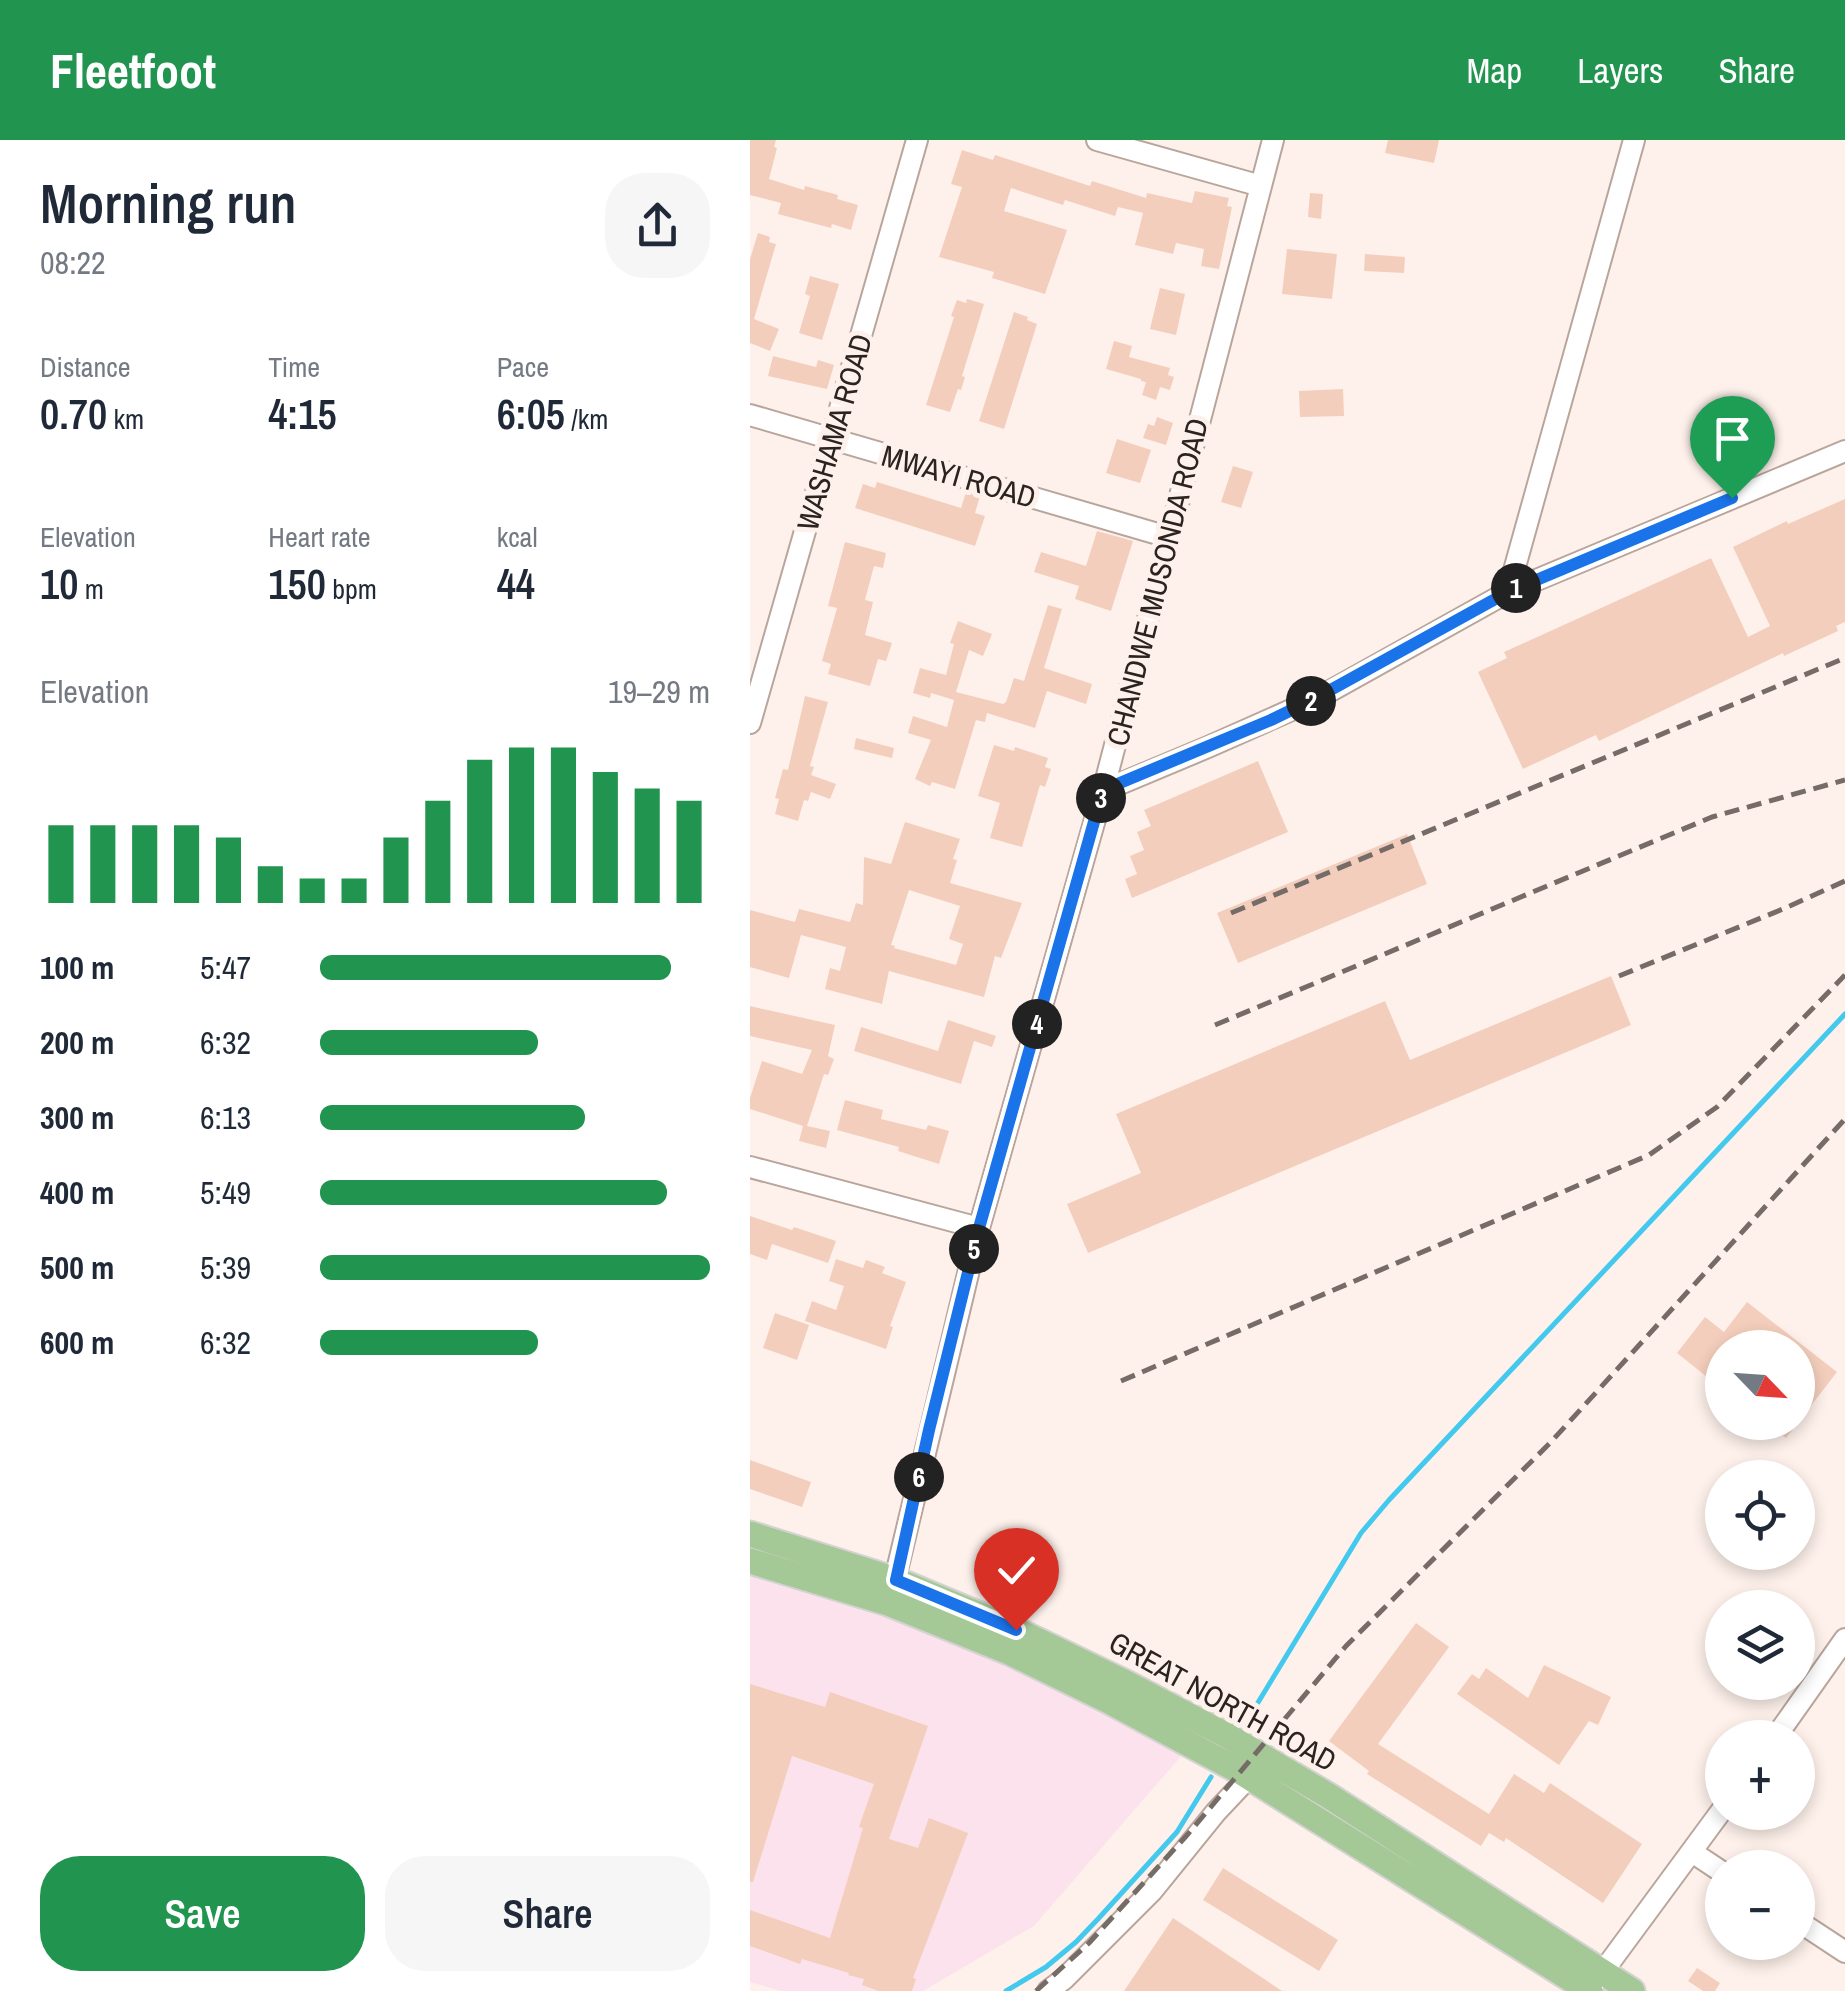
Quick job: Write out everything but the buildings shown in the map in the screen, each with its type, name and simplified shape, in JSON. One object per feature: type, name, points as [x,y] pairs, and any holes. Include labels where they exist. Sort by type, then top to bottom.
[{"type":"main road","name":"GREAT NORTH ROAD","points":[[750,1534],[892,1591],[1170,1732],[1594,1984],[1632,1991]]},
{"type":"main road","name":"GREAT NORTH ROAD","points":[[750,1561],[965,1608],[1069,1654],[1226,1735],[1330,1796],[1594,1984]]},
{"type":"street","name":"WASHAMA ROAD","points":[[750,723],[917,140]]},
{"type":"street","points":[[1097,140],[1260,186]]},
{"type":"street","name":"CHANDWE MUSONDA ROAD","points":[[892,1591],[979,1228],[1103,790],[1273,140]]},
{"type":"street","points":[[1508,592],[1634,140]]},
{"type":"street","name":"MWAYI ROAD","points":[[750,416],[1168,537]]},
{"type":"street","points":[[1103,790],[1316,698],[1508,592],[1845,451]]},
{"type":"street","points":[[750,1166],[979,1228]]},
{"type":"street","points":[[1788,1720],[1845,1639]]},
{"type":"street","points":[[1048,1991],[1152,1891],[1250,1777]]},
{"type":"street","points":[[1594,1984],[1708,1830]]},
{"type":"street","points":[[1692,1852],[1705,1861]]},
{"type":"street","points":[[1815,1932],[1845,1952]]},
{"type":"shaded area","points":[[750,1575],[899,1619],[1188,1748],[1034,1926],[923,1991],[781,1991],[750,1982]]},
{"type":"waterway","points":[[1251,1714],[1361,1533],[1389,1500],[1845,1014]]},
{"type":"waterway","points":[[1006,1991],[1046,1967],[1076,1942],[1177,1832],[1211,1777]]},
{"type":"railway","points":[[1231,913],[1845,658]]},
{"type":"railway","points":[[1215,1025],[1712,817],[1845,780]]},
{"type":"railway","points":[[1619,976],[1845,881]]},
{"type":"railway","points":[[1121,1381],[1649,1155],[1717,1107],[1845,975]]},
{"type":"railway","points":[[1036,1991],[1089,1943],[1188,1834],[1346,1646],[1550,1443],[1845,1119]]},
{"type":"route","points":[[1016,1630],[896,1580],[979,1228],[1103,790],[1316,698],[1508,592],[1732,498]]}]
